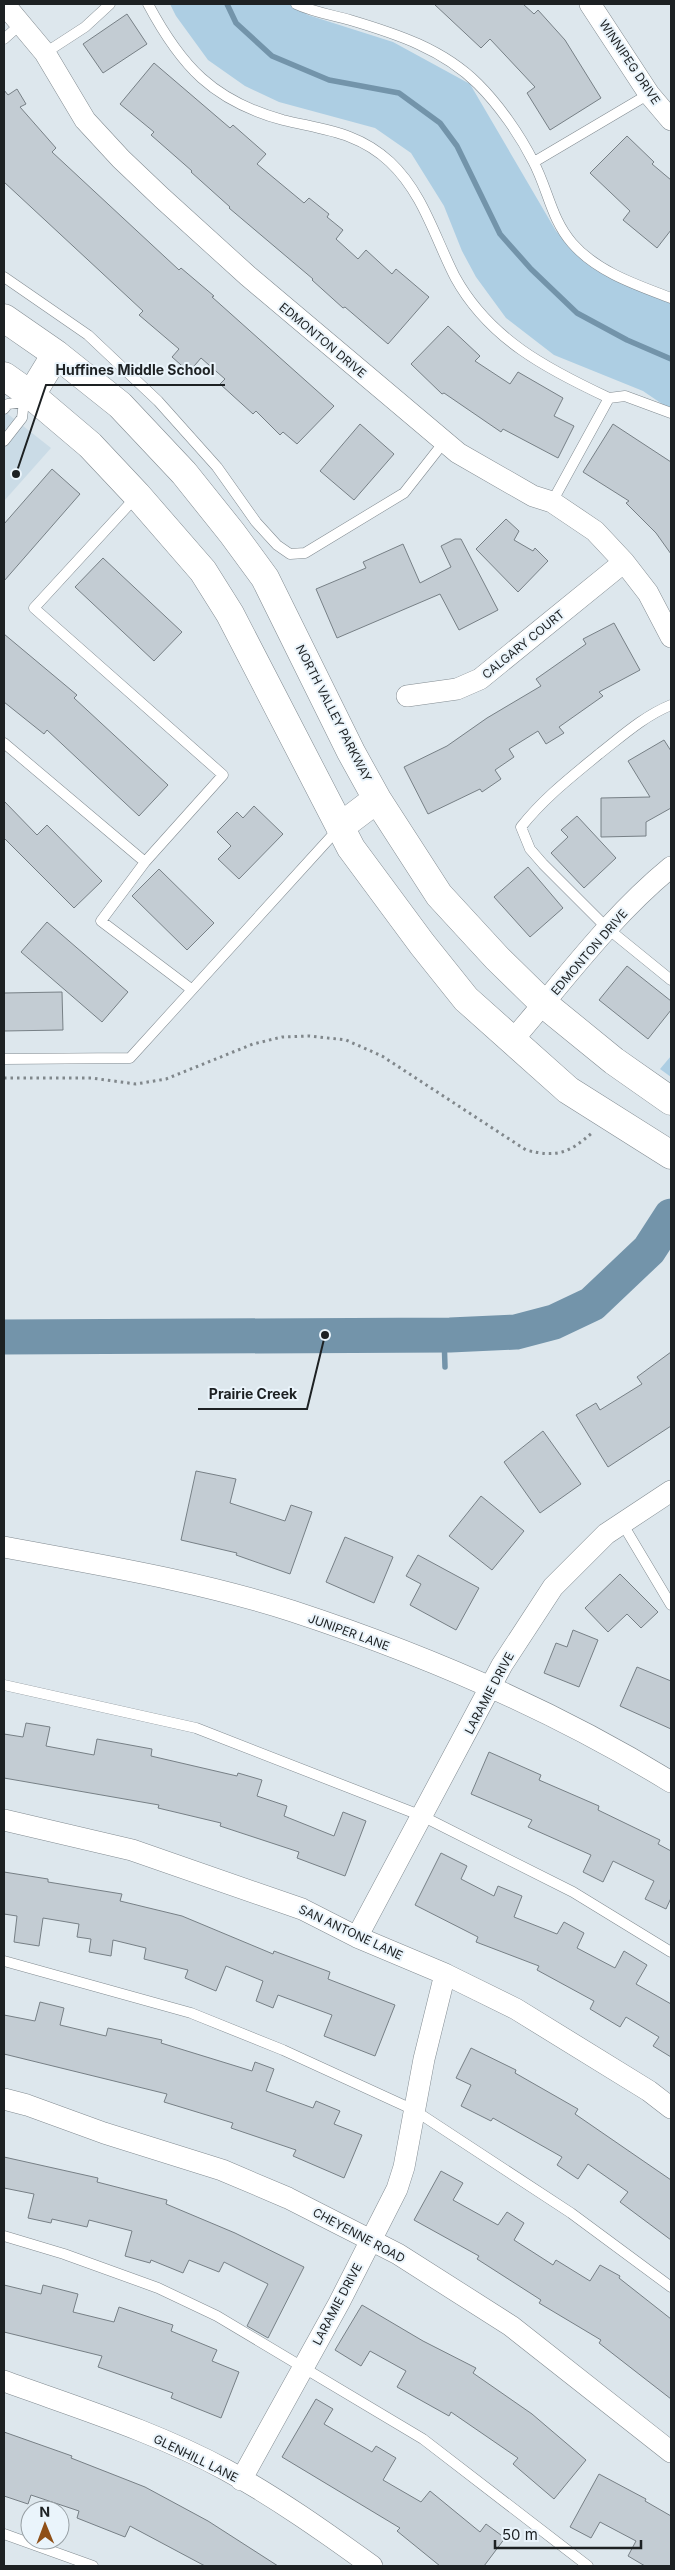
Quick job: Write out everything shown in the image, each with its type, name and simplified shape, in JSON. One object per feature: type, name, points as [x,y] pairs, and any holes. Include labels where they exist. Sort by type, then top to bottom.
[{"type":"street","name":"EDMONTON DRIVE","points":[[4,4],[22,23],[45,53],[63,86],[86,120],[121,159],[248,276],[444,442],[500,478],[533,496],[552,502],[595,531],[624,562],[648,594],[671,637]]},
{"type":"street","name":"WINNIPEG DRIVE","points":[[590,4],[649,94],[671,120]]},
{"type":"street","name":"NORTH VALLEY PARKWAY","points":[[4,318],[56,354],[120,405],[184,473],[265,578],[351,752],[377,799],[439,895],[497,958],[544,1004],[614,1061],[671,1101]]},
{"type":"street","points":[[27,399],[56,354]]},
{"type":"street","points":[[4,376],[27,399],[90,445],[137,495],[203,571],[230,614],[351,848],[422,944],[466,999],[568,1090],[671,1155]]},
{"type":"street","name":"CALGARY COURT","points":[[407,696],[457,690],[480,679],[624,562]]},
{"type":"street","points":[[340,827],[377,799]]},
{"type":"street","name":"EDMONTON DRIVE","points":[[512,1042],[607,928],[646,888],[671,867]]},
{"type":"street","name":"LARAMIE DRIVE","points":[[357,1937],[492,1688],[502,1666],[553,1587],[606,1534],[671,1491]]},
{"type":"street","name":"JUNIPER LANE","points":[[4,1547],[179,1582],[291,1611],[387,1645],[492,1688],[530,1706],[671,1782]]},
{"type":"street","name":"SAN ANTONE LANE","points":[[4,1820],[132,1850],[302,1909],[357,1937],[445,1974],[516,2009],[649,2091],[671,2108]]},
{"type":"street","name":"LARAMIE DRIVE","points":[[241,2480],[303,2368],[397,2189],[404,2166],[414,2110],[445,1974]]},
{"type":"street","name":"CHEYENNE ROAD","points":[[4,2099],[222,2170],[288,2198],[398,2254],[511,2326],[671,2452]]},
{"type":"street","name":"GLENHILL LANE","points":[[4,2381],[139,2430],[227,2471],[296,2512],[372,2566]]},
{"type":"lane","points":[[45,53],[85,27],[110,4]]},
{"type":"lane","points":[[148,4],[160,27],[187,66],[214,90],[246,107],[283,120],[332,129],[359,140],[390,162],[408,182],[472,305],[501,336],[528,356],[609,398],[625,396],[671,412]]},
{"type":"lane","points":[[296,4],[389,32],[424,45],[455,65],[478,84],[504,117],[534,162],[557,221],[573,244],[590,259],[612,273],[671,298]]},
{"type":"lane","points":[[4,39],[22,23]]},
{"type":"lane","points":[[534,162],[649,94]]},
{"type":"lane","points":[[4,277],[88,335],[158,401],[217,467],[256,522],[276,544],[290,554],[304,554],[404,493],[444,442]]},
{"type":"lane","points":[[552,502],[609,398]]},
{"type":"lane","points":[[4,409],[8,404],[27,399],[22,418],[4,441]]},
{"type":"lane","points":[[137,495],[34,608],[223,775],[144,862],[101,921],[191,989]]},
{"type":"lane","points":[[671,705],[634,726],[567,780],[539,803],[521,827],[530,849],[543,864],[607,928],[671,980]]},
{"type":"lane","points":[[4,743],[144,862]]},
{"type":"lane","points":[[4,1059],[130,1058],[340,827]]},
{"type":"lane","points":[[622,1523],[671,1605]]},
{"type":"lane","points":[[4,1685],[196,1728],[422,1816],[573,1892],[671,1952]]},
{"type":"lane","points":[[4,1960],[191,2013],[283,2050],[414,2110],[571,2212],[671,2287]]},
{"type":"lane","points":[[4,2236],[64,2254],[158,2288],[217,2316],[423,2439],[588,2566]]},
{"type":"lane","points":[[4,2534],[93,2566]]},
{"type":"path","points":[[4,1078],[91,1078],[136,1084],[166,1079],[253,1044],[282,1037],[310,1036],[346,1040],[382,1056],[526,1150],[545,1155],[560,1154],[577,1146],[598,1127]]},
{"type":"shaded area","points":[[170,4],[289,4],[308,15],[393,42],[470,84],[556,231],[593,268],[671,303],[671,410],[643,391],[554,355],[506,318],[476,277],[462,251],[444,206],[411,153],[375,128],[279,102],[245,86],[208,60],[176,16]]},
{"type":"shaded area","points":[[4,411],[51,448],[4,501]]},
{"type":"shaded area","points":[[671,1056],[671,1077],[660,1069]]},
{"type":"building","points":[[434,4],[523,4],[534,14],[538,10],[565,40],[601,98],[550,130],[527,93],[535,87],[490,39],[481,48]]},
{"type":"building","points":[[127,14],[147,44],[103,73],[83,44]]},
{"type":"building","points":[[154,63],[230,128],[233,125],[266,154],[257,164],[304,203],[309,198],[329,214],[327,217],[343,230],[336,239],[358,259],[366,250],[392,274],[396,269],[429,297],[388,344],[345,307],[343,308],[313,279],[229,208],[192,171],[151,135],[154,132],[120,104]]},
{"type":"building","points":[[17,89],[26,104],[20,107],[56,148],[52,152],[179,270],[181,268],[214,296],[212,297],[334,406],[297,444],[283,432],[280,435],[256,411],[253,414],[220,384],[225,379],[201,358],[189,372],[172,357],[179,349],[139,315],[143,311],[4,182],[4,90],[8,95]]},
{"type":"building","points":[[627,136],[654,162],[652,164],[671,180],[671,230],[657,248],[623,220],[630,211],[590,173]]},
{"type":"building","points":[[448,326],[480,356],[475,361],[510,384],[518,372],[563,398],[554,416],[574,426],[558,458],[503,429],[501,432],[444,393],[442,394],[411,364]]},
{"type":"building","points":[[360,424],[394,454],[354,500],[320,471]]},
{"type":"building","points":[[613,424],[671,462],[671,554],[656,533],[626,503],[629,501],[583,472]]},
{"type":"building","points":[[52,469],[80,494],[4,581],[4,524]]},
{"type":"building","points":[[506,519],[519,531],[514,540],[533,551],[535,548],[548,561],[518,592],[476,549]]},
{"type":"building","points":[[455,539],[461,539],[498,610],[459,630],[440,594],[337,638],[316,589],[366,568],[363,562],[403,544],[420,583],[451,567],[441,546]]},
{"type":"building","points":[[103,558],[182,632],[154,661],[75,587]]},
{"type":"building","points":[[614,623],[640,670],[599,692],[603,696],[559,727],[564,733],[546,744],[538,731],[509,749],[514,757],[495,770],[501,779],[482,792],[480,789],[428,814],[404,767],[447,746],[487,718],[541,686],[536,679],[586,644],[583,639]]},
{"type":"building","points":[[4,634],[77,695],[74,698],[168,785],[139,816],[47,730],[44,734],[4,702]]},
{"type":"building","points":[[664,740],[671,751],[671,808],[646,822],[646,836],[601,837],[601,798],[650,797],[628,761]]},
{"type":"building","points":[[4,801],[37,835],[47,825],[102,881],[74,908],[4,838]]},
{"type":"building","points":[[254,806],[283,834],[239,879],[218,859],[231,846],[217,832],[237,812],[243,818]]},
{"type":"building","points":[[577,816],[616,858],[584,888],[551,853],[568,837],[561,830]]},
{"type":"building","points":[[528,867],[563,908],[530,937],[494,897]]},
{"type":"building","points":[[159,869],[214,923],[187,950],[132,896]]},
{"type":"building","points":[[47,922],[128,992],[102,1022],[21,952]]},
{"type":"building","points":[[627,966],[671,1001],[671,1010],[648,1039],[599,1000]]},
{"type":"building","points":[[62,992],[63,1030],[4,1031],[4,993]]},
{"type":"building","points":[[671,1352],[671,1426],[608,1467],[576,1415],[596,1403],[600,1410],[642,1384],[637,1377]]},
{"type":"building","points":[[543,1431],[581,1484],[540,1513],[504,1462]]},
{"type":"building","points":[[196,1471],[236,1479],[230,1503],[285,1521],[291,1505],[312,1512],[290,1574],[236,1555],[237,1553],[181,1540]]},
{"type":"building","points":[[481,1496],[524,1531],[492,1570],[449,1536]]},
{"type":"building","points":[[345,1537],[393,1557],[374,1603],[326,1582]]},
{"type":"building","points":[[418,1555],[479,1588],[456,1630],[410,1605],[421,1584],[406,1576]]},
{"type":"building","points":[[620,1574],[658,1612],[641,1628],[627,1614],[608,1632],[585,1608]]},
{"type":"building","points":[[573,1630],[598,1640],[579,1687],[544,1673],[556,1643],[567,1647]]},
{"type":"building","points":[[637,1667],[671,1681],[671,1729],[620,1706]]},
{"type":"building","points":[[26,1723],[50,1727],[46,1746],[94,1755],[97,1739],[152,1749],[151,1756],[237,1776],[238,1773],[262,1780],[257,1796],[287,1806],[284,1816],[334,1836],[343,1812],[366,1821],[345,1876],[297,1858],[299,1852],[220,1826],[221,1823],[158,1808],[159,1805],[4,1778],[4,1734],[23,1737]]},
{"type":"building","points":[[489,1752],[541,1775],[539,1780],[599,1806],[598,1810],[660,1840],[658,1844],[671,1851],[671,1898],[666,1909],[645,1899],[654,1881],[613,1861],[603,1882],[583,1872],[591,1855],[528,1827],[532,1820],[471,1794]]},
{"type":"building","points":[[441,1853],[467,1866],[461,1879],[494,1896],[498,1886],[522,1896],[514,1917],[557,1934],[564,1922],[584,1933],[577,1948],[615,1968],[624,1951],[647,1965],[636,1984],[671,2004],[671,2057],[653,2046],[659,2037],[626,2017],[620,2027],[590,2009],[594,2001],[537,1970],[539,1966],[476,1942],[478,1937],[415,1905]]},
{"type":"building","points":[[4,1872],[48,1879],[48,1882],[122,1894],[120,1901],[182,1916],[273,1954],[274,1951],[330,1972],[328,1979],[395,2005],[375,2056],[324,2036],[332,2015],[278,1995],[273,2008],[256,2001],[263,1981],[226,1966],[216,1991],[185,1978],[188,1970],[144,1959],[146,1948],[113,1940],[111,1956],[89,1952],[91,1939],[77,1937],[79,1924],[43,1918],[39,1946],[14,1942],[17,1916],[4,1914]]},
{"type":"building","points":[[40,2002],[64,2008],[60,2025],[106,2036],[108,2028],[162,2040],[161,2043],[252,2071],[255,2062],[274,2069],[266,2091],[313,2108],[316,2101],[340,2111],[334,2124],[362,2135],[344,2178],[293,2156],[296,2150],[231,2128],[233,2123],[164,2102],[167,2094],[4,2054],[4,2015],[35,2021]]},
{"type":"building","points":[[471,2048],[516,2070],[515,2073],[578,2109],[575,2114],[671,2180],[671,2240],[620,2202],[628,2192],[588,2164],[578,2179],[557,2165],[562,2157],[493,2118],[491,2121],[461,2106],[471,2085],[456,2078]]},
{"type":"building","points":[[4,2157],[98,2178],[97,2182],[167,2200],[166,2204],[235,2233],[304,2267],[268,2338],[247,2326],[268,2284],[224,2262],[219,2272],[189,2260],[183,2273],[151,2260],[150,2263],[125,2256],[132,2231],[89,2220],[87,2227],[52,2219],[51,2223],[28,2218],[34,2194],[4,2188]]},
{"type":"building","points":[[441,2171],[463,2183],[453,2200],[498,2225],[507,2212],[524,2223],[514,2240],[553,2265],[556,2260],[590,2281],[600,2265],[620,2276],[619,2278],[671,2319],[671,2399],[599,2343],[601,2340],[539,2303],[541,2300],[477,2259],[479,2256],[414,2220]]},
{"type":"building","points":[[4,2285],[41,2294],[43,2285],[78,2294],[73,2312],[114,2322],[119,2307],[173,2325],[171,2331],[217,2350],[212,2361],[239,2372],[221,2418],[171,2398],[173,2393],[98,2367],[102,2356],[4,2332]]},
{"type":"building","points":[[362,2305],[423,2341],[476,2368],[473,2373],[532,2414],[586,2460],[554,2499],[513,2464],[518,2458],[451,2412],[449,2416],[397,2387],[406,2371],[370,2351],[361,2366],[335,2350]]},
{"type":"building","points":[[316,2399],[333,2409],[324,2424],[372,2452],[376,2446],[396,2458],[383,2480],[421,2502],[430,2491],[480,2532],[486,2524],[505,2538],[484,2566],[440,2566],[397,2531],[400,2528],[282,2457]]},
{"type":"building","points":[[4,2432],[72,2456],[71,2458],[145,2487],[208,2521],[278,2566],[205,2566],[130,2526],[125,2537],[77,2518],[79,2511],[70,2508],[70,2500],[46,2500],[31,2495],[29,2500],[20,2501],[4,2496]]},
{"type":"building","points":[[599,2474],[646,2499],[645,2501],[671,2516],[671,2566],[645,2566],[628,2556],[636,2541],[600,2522],[591,2538],[570,2527]]},
{"type":"waterway","points":[[227,4],[236,23],[272,56],[329,80],[399,93],[440,123],[457,146],[500,234],[531,269],[577,313],[627,340],[671,359]]},
{"type":"waterway","points":[[4,1337],[450,1335],[516,1332],[554,1322],[592,1304],[649,1250],[671,1216]]},
{"type":"waterway","points":[[444,1335],[445,1367]]},
{"type":"place","name":"Huffines Middle School","points":[[16,474]]},
{"type":"place","name":"Prairie Creek","points":[[325,1335]]}]
